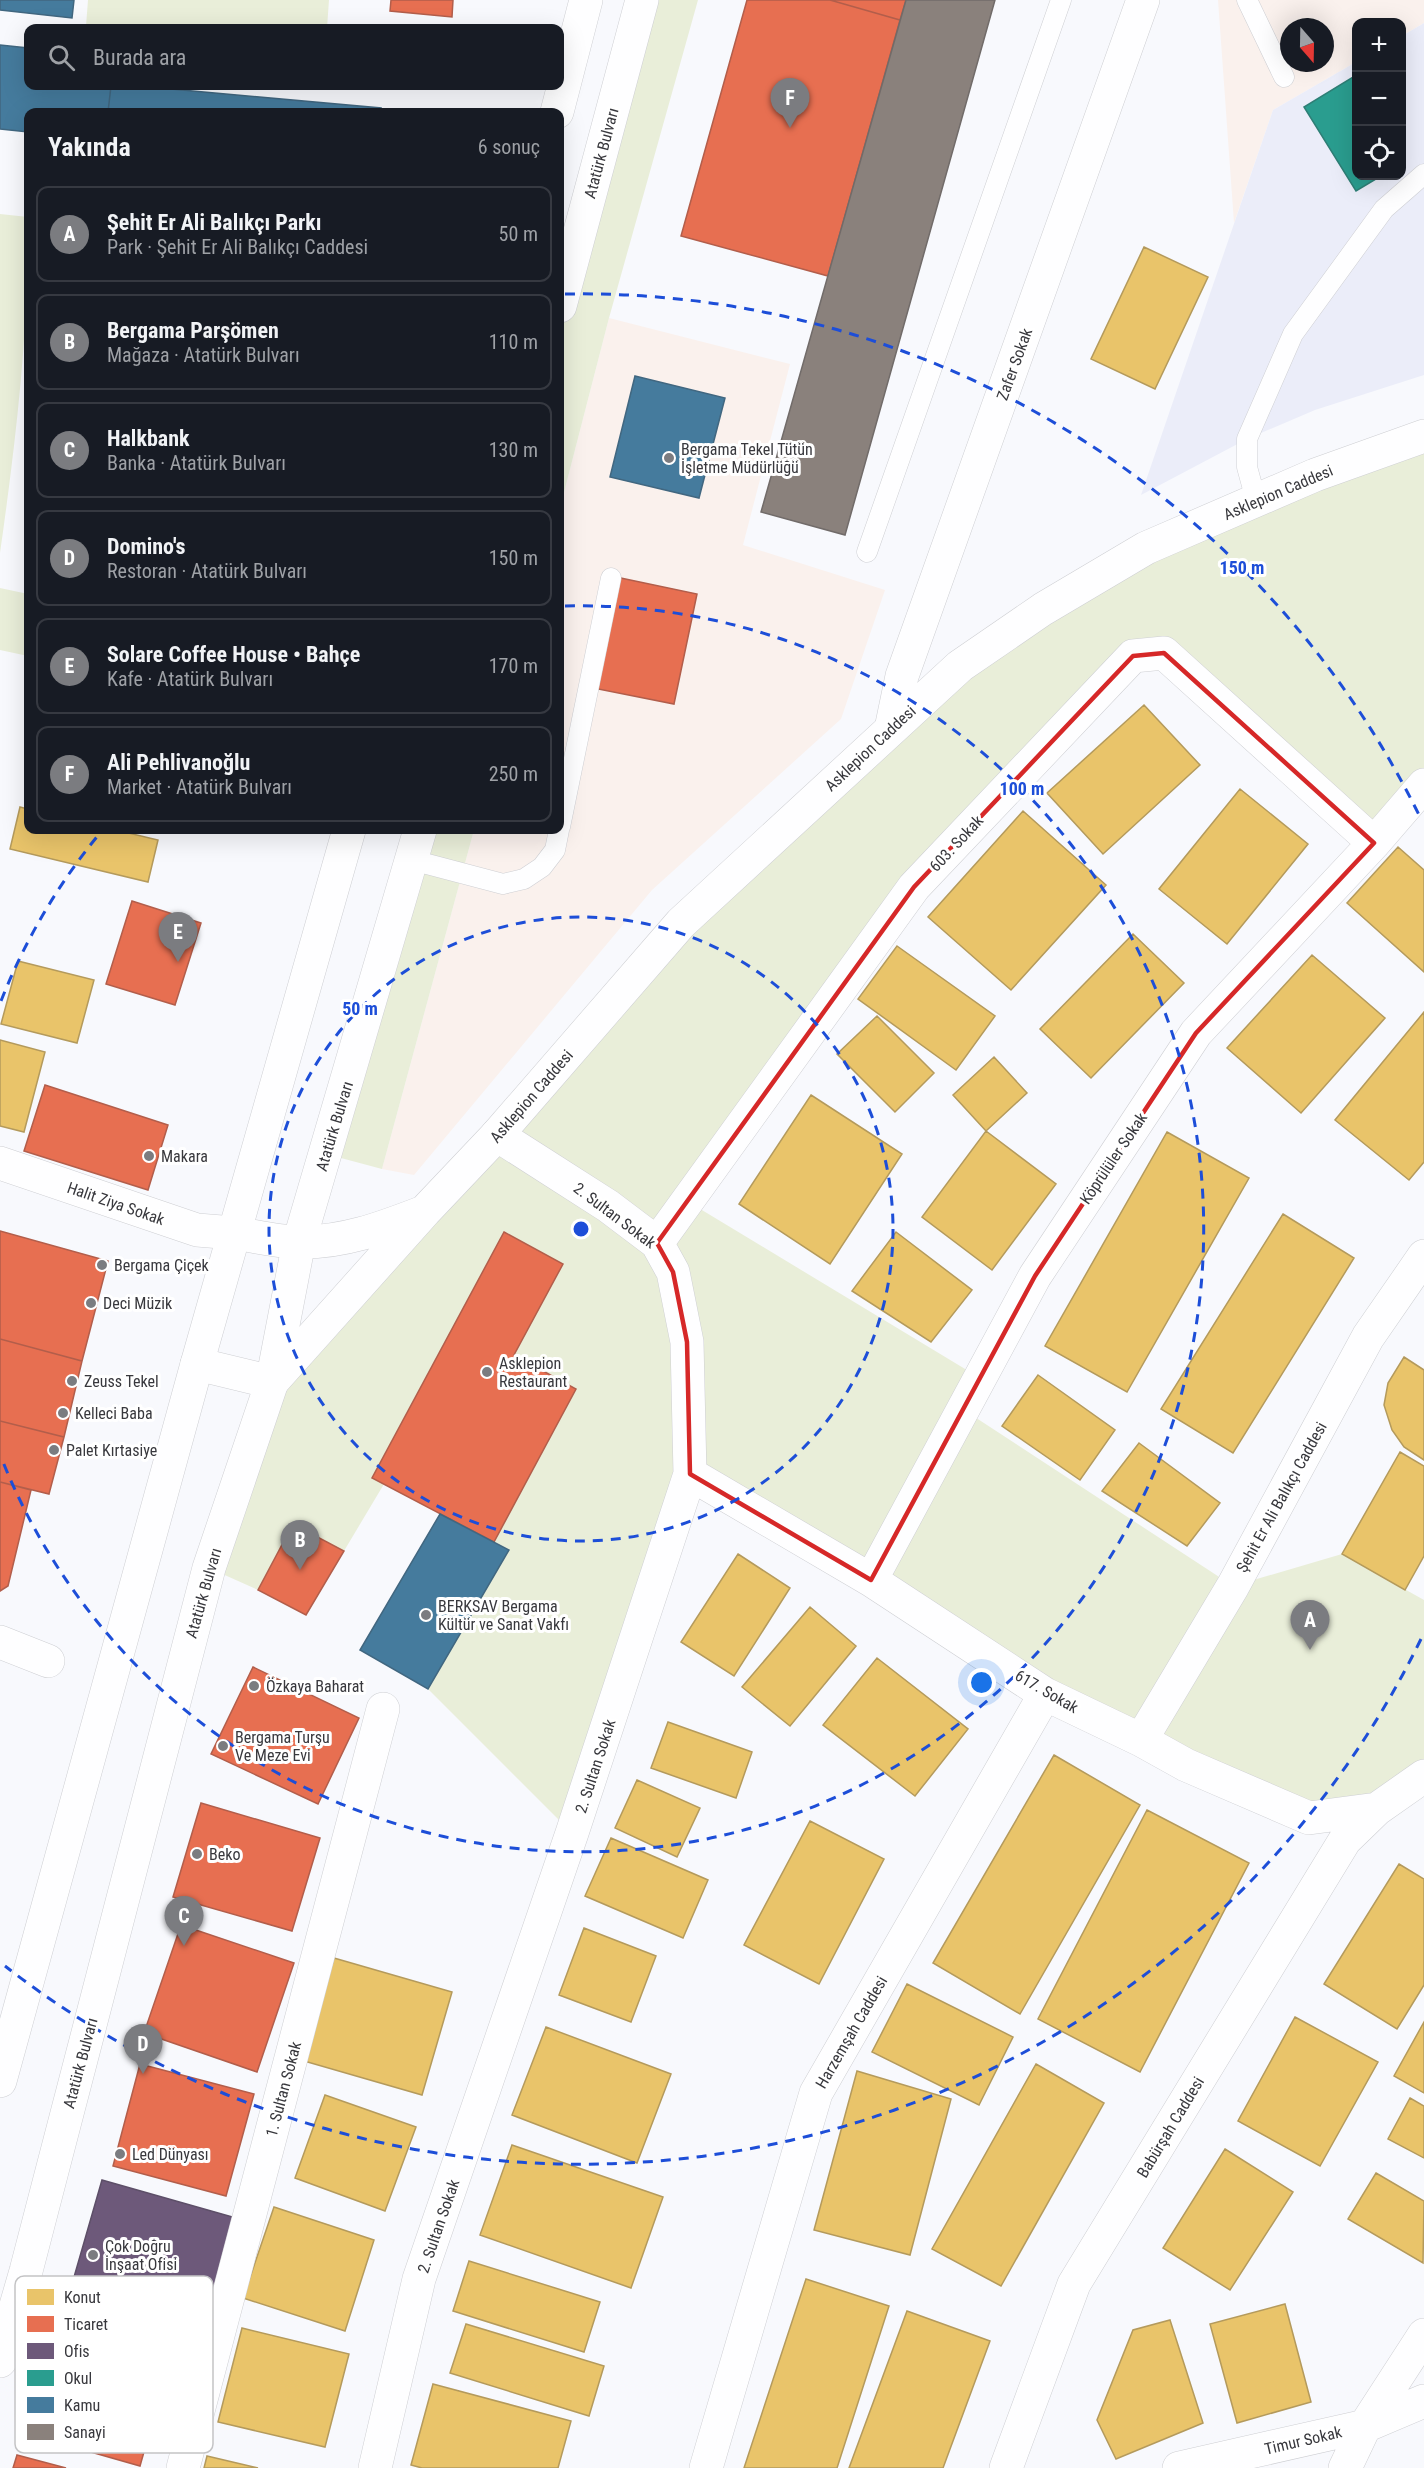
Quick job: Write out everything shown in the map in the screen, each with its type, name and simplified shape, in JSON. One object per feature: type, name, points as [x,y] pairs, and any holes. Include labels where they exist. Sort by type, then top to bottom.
[{"type":"street","points":[[564,85],[586,0]]},
{"type":"street","name":"Atatürk Bulvarı","points":[[564,291],[642,0]]},
{"type":"street","name":"Zafer Sokak","points":[[891,729],[902,676],[1143,0]]},
{"type":"street","points":[[558,108],[563,90]]},
{"type":"street","name":"Asklepion Caddesi","points":[[272,1382],[425,1211],[497,1135],[681,923],[960,666],[1043,609],[1146,548],[1315,475],[1424,436]]},
{"type":"street","name":"603. Sokak","points":[[657,1243],[914,887],[1133,656],[1164,653],[1374,843]]},
{"type":"street","name":"Köprülüler Sokak","points":[[871,1580],[1035,1276],[1196,1033],[1374,843],[1424,784]]},
{"type":"street","points":[[0,2080],[197,1364],[348,834]]},
{"type":"street","name":"Atatürk Bulvarı","points":[[25,2276],[209,1568],[272,1382],[299,1242],[416,845]]},
{"type":"street","name":"2. Sultan Sokak","points":[[375,2468],[419,2279],[572,1833],[690,1474],[687,1342],[673,1272],[657,1243],[608,1206],[497,1135]]},
{"type":"street","name":"Halit Ziya Sokak","points":[[0,1163],[197,1230],[299,1242]]},
{"type":"street","name":"Asklepion Caddesi","points":[[299,1242],[351,1237],[383,1228],[425,1211]]},
{"type":"street","name":"Şehit Er Ali Balıkçı Caddesi","points":[[1141,1740],[1233,1586],[1368,1337],[1424,1256]]},
{"type":"street","points":[[197,1364],[272,1382]]},
{"type":"street","name":"617. Sokak","points":[[690,1474],[871,1580],[1045,1694],[1141,1740],[1186,1765],[1309,1818],[1377,1809],[1424,1776]]},
{"type":"street","points":[[0,1642],[48,1660]]},
{"type":"street","name":"Harzemşah Caddesi","points":[[706,2468],[816,2093],[1045,1694]]},
{"type":"street","name":"1. Sultan Sokak","points":[[213,2354],[383,1709]]},
{"type":"street","name":"Babürşah Caddesi","points":[[1006,2468],[1074,2284],[1345,1840],[1377,1809]]},
{"type":"street","name":"Atatürk Bulvarı","points":[[0,2361],[15,2309]]},
{"type":"street","points":[[1345,2468],[1365,2426],[1424,2335]]},
{"type":"street","name":"Timur Sokak","points":[[1179,2468],[1365,2426],[1424,2401]]},
{"type":"street","name":"1. Sultan Sokak","points":[[183,2468],[187,2453]]},
{"type":"lane","points":[[867,552],[1061,0]]},
{"type":"lane","points":[[1247,0],[1284,77]]},
{"type":"lane","points":[[1256,500],[1246,467],[1247,439],[1293,334],[1384,209],[1424,174]]},
{"type":"lane","points":[[564,804],[611,578]]},
{"type":"lane","points":[[416,845],[503,884],[524,879],[542,867],[555,850],[558,834]]},
{"type":"highlighted area","points":[[1164,653],[1374,843],[1196,1033],[1035,1276],[871,1580],[690,1474],[687,1342],[673,1272],[657,1243],[914,887],[1133,656]]},
{"type":"shaded area","points":[[1218,0],[1424,0],[1424,23],[1406,34],[1406,18],[1352,18],[1352,64],[1273,110],[1234,223]]},
{"type":"shaded area","points":[[1424,23],[1424,375],[1315,410],[1247,439],[1141,495],[1273,110],[1352,64],[1352,180],[1406,180],[1406,34]]},
{"type":"shaded area","points":[[609,318],[790,364],[743,545],[885,590],[841,719],[652,890],[414,1175],[382,1169],[473,834],[564,834],[564,492]]},
{"type":"green space","points":[[88,0],[329,0],[327,24],[86,24]]},
{"type":"green space","points":[[642,0],[698,0],[609,318],[564,492],[564,291]]},
{"type":"green space","points":[[0,214],[24,217],[24,344],[0,553]]},
{"type":"green space","points":[[1424,436],[1424,785],[1374,843],[1164,653],[1133,656],[914,887],[687,1201],[980,1378],[964,1410],[1233,1586],[1342,1554],[1424,1600],[1424,1776],[1341,1814],[1246,1792],[691,1474],[572,1833],[428,1689],[509,1550],[494,1542],[576,1389],[514,1355],[504,1233],[372,1477],[384,1484],[344,1551],[293,1524],[258,1590],[209,1568],[272,1382],[681,923],[1043,609]]},
{"type":"green space","points":[[0,588],[24,593],[24,655],[0,650]]},
{"type":"green space","points":[[419,834],[473,834],[382,1169],[326,1154]]},
{"type":"building: Konut","points":[[1144,247],[1208,277],[1155,389],[1091,359]]},
{"type":"building: Konut","points":[[1144,705],[1200,765],[1103,854],[1047,793]]},
{"type":"building: Konut","points":[[1240,789],[1308,844],[1227,944],[1159,889]]},
{"type":"building: Konut","points":[[20,807],[24,808],[24,834],[133,834],[158,840],[148,882],[10,849]]},
{"type":"building: Konut","points":[[1023,811],[1106,885],[1011,990],[928,917]]},
{"type":"building: Konut","points":[[1398,847],[1424,870],[1424,972],[1347,903]]},
{"type":"building: Konut","points":[[1133,934],[1184,983],[1091,1078],[1040,1029]]},
{"type":"building: Konut","points":[[897,946],[995,1016],[956,1070],[858,999]]},
{"type":"building: Konut","points":[[1312,955],[1385,1018],[1301,1113],[1227,1048]]},
{"type":"building: Konut","points":[[18,961],[94,980],[77,1043],[1,1024]]},
{"type":"building: Konut","points":[[1424,1012],[1424,1162],[1409,1180],[1335,1120]]},
{"type":"building: Konut","points":[[877,1016],[934,1073],[895,1112],[837,1054]]},
{"type":"building: Konut","points":[[0,1040],[45,1052],[24,1132],[0,1126]]},
{"type":"building: Konut","points":[[994,1057],[1027,1093],[986,1131],[953,1095]]},
{"type":"building: Konut","points":[[811,1095],[902,1154],[830,1264],[739,1204]]},
{"type":"building: Konut","points":[[986,1131],[1056,1184],[992,1270],[922,1217]]},
{"type":"building: Konut","points":[[1167,1132],[1249,1178],[1127,1392],[1045,1346]]},
{"type":"building: Konut","points":[[1283,1214],[1354,1258],[1233,1453],[1161,1409]]},
{"type":"building: Konut","points":[[896,1232],[972,1290],[931,1342],[852,1291]]},
{"type":"building: Konut","points":[[1404,1357],[1424,1370],[1424,1460],[1404,1447],[1392,1430],[1384,1405],[1388,1383]]},
{"type":"building: Konut","points":[[1038,1375],[1115,1430],[1080,1480],[1002,1426]]},
{"type":"building: Konut","points":[[1139,1443],[1220,1503],[1187,1546],[1102,1491]]},
{"type":"building: Konut","points":[[1400,1452],[1424,1466],[1424,1556],[1405,1590],[1342,1554]]},
{"type":"building: Konut","points":[[738,1554],[790,1588],[734,1676],[681,1642]]},
{"type":"building: Konut","points":[[810,1607],[856,1646],[790,1726],[742,1687]]},
{"type":"building: Konut","points":[[877,1658],[968,1729],[915,1796],[823,1725]]},
{"type":"building: Konut","points":[[668,1722],[752,1752],[736,1798],[651,1768]]},
{"type":"building: Konut","points":[[1054,1755],[1140,1805],[1020,2014],[933,1963]]},
{"type":"building: Konut","points":[[637,1780],[700,1808],[677,1857],[615,1828]]},
{"type":"building: Konut","points":[[1147,1810],[1249,1863],[1140,2072],[1038,2019]]},
{"type":"building: Konut","points":[[810,1821],[884,1859],[819,1984],[744,1945]]},
{"type":"building: Konut","points":[[611,1838],[708,1880],[683,1938],[585,1896]]},
{"type":"building: Konut","points":[[1399,1864],[1424,1879],[1424,1985],[1397,2029],[1324,1984]]},
{"type":"building: Konut","points":[[584,1928],[656,1956],[631,2022],[559,1995]]},
{"type":"building: Konut","points":[[334,1958],[452,1992],[422,2095],[304,2061]]},
{"type":"building: Konut","points":[[907,1984],[1013,2037],[979,2105],[872,2052]]},
{"type":"building: Konut","points":[[1295,2017],[1378,2062],[1320,2166],[1238,2121]]},
{"type":"building: Konut","points":[[1424,2022],[1424,2093],[1394,2076]]},
{"type":"building: Konut","points":[[546,2027],[671,2074],[637,2163],[512,2115]]},
{"type":"building: Konut","points":[[1036,2064],[1104,2103],[1001,2286],[932,2249]]},
{"type":"building: Konut","points":[[857,2071],[951,2099],[910,2255],[814,2230]]},
{"type":"building: Konut","points":[[325,2095],[416,2127],[385,2211],[295,2178]]},
{"type":"building: Konut","points":[[1410,2098],[1424,2106],[1424,2158],[1388,2139]]},
{"type":"building: Konut","points":[[512,2145],[663,2197],[631,2288],[480,2235]]},
{"type":"building: Konut","points":[[1225,2149],[1293,2192],[1230,2290],[1163,2248]]},
{"type":"building: Konut","points":[[1376,2173],[1424,2201],[1423,2263],[1348,2219]]},
{"type":"building: Konut","points":[[274,2207],[374,2240],[345,2331],[243,2298]]},
{"type":"building: Konut","points":[[469,2261],[600,2302],[584,2352],[453,2311]]},
{"type":"building: Konut","points":[[806,2279],[889,2306],[837,2468],[744,2468]]},
{"type":"building: Konut","points":[[1285,2304],[1311,2402],[1237,2423],[1210,2324]]},
{"type":"building: Konut","points":[[907,2311],[990,2341],[943,2468],[849,2468]]},
{"type":"building: Konut","points":[[1170,2320],[1203,2423],[1116,2459],[1097,2420],[1133,2330]]},
{"type":"building: Konut","points":[[466,2324],[604,2366],[589,2416],[450,2373]]},
{"type":"building: Konut","points":[[242,2328],[349,2354],[325,2447],[218,2422]]},
{"type":"building: Konut","points":[[433,2384],[571,2421],[558,2468],[422,2468],[411,2465]]},
{"type":"building: Konut","points":[[207,2456],[258,2468],[204,2468]]},
{"type":"building: Ticaret","points":[[391,0],[453,0],[452,17],[390,11]]},
{"type":"building: Ticaret","points":[[747,0],[830,0],[900,20],[828,276],[681,236]]},
{"type":"building: Ticaret","points":[[830,0],[906,0],[900,20]]},
{"type":"building: Ticaret","points":[[616,577],[697,594],[674,704],[593,688]]},
{"type":"building: Ticaret","points":[[132,901],[201,923],[175,1005],[106,984]]},
{"type":"building: Ticaret","points":[[45,1085],[168,1125],[148,1190],[24,1151]]},
{"type":"building: Ticaret","points":[[0,1231],[108,1261],[82,1361],[0,1339]]},
{"type":"building: Ticaret","name":"Asklepion Restaurant","points":[[504,1232],[563,1264],[514,1355],[576,1389],[494,1542],[372,1478]]},
{"type":"building: Ticaret","points":[[0,1339],[82,1361],[64,1437],[0,1421]]},
{"type":"building: Ticaret","points":[[0,1421],[64,1437],[49,1494],[0,1482]]},
{"type":"building: Ticaret","points":[[0,1482],[31,1490],[8,1586],[0,1591]]},
{"type":"building: Ticaret","points":[[293,1524],[344,1551],[306,1615],[258,1590]]},
{"type":"building: Ticaret","points":[[253,1667],[359,1718],[318,1804],[211,1754]]},
{"type":"building: Ticaret","points":[[201,1803],[320,1838],[292,1931],[173,1897]]},
{"type":"building: Ticaret","points":[[181,1925],[294,1963],[257,2072],[144,2033]]},
{"type":"building: Ticaret","points":[[140,2064],[254,2094],[226,2196],[113,2166]]},
{"type":"building: Ticaret","points":[[94,2453],[144,2453],[140,2466]]},
{"type":"building: Ticaret","points":[[17,2455],[66,2468],[13,2468]]},
{"type":"building: Ofis","points":[[102,2180],[243,2220],[213,2325],[213,2276],[74,2276]]},
{"type":"building: Okul","points":[[1352,78],[1352,180],[1374,180],[1356,191],[1304,107]]},
{"type":"building: Kamu","points":[[0,0],[74,0],[72,18],[0,10]]},
{"type":"building: Kamu","points":[[0,45],[24,48],[24,90],[111,90],[108,108],[24,108],[24,132],[0,129]]},
{"type":"building: Kamu","points":[[111,90],[182,90],[381,108],[108,108]]},
{"type":"building: Kamu","name":"Bergama Tekel Tütün İşletme Müdürlüğü","points":[[635,376],[725,398],[699,498],[610,477]]},
{"type":"building: Kamu","name":"BERKSAV Bergama Kültür ve Sanat Vakfı","points":[[440,1514],[509,1550],[428,1689],[360,1650]]},
{"type":"building: Sanayi","points":[[906,0],[995,0],[845,535],[761,512]]},
{"type":"place","name":"Ali Pehlivanoğlu","points":[[790,128]]},
{"type":"place","name":"Bergama Tekel Tütün İşletme Müdürlüğü","points":[[669,458]]},
{"type":"place","name":"Solare Coffee House • Bahçe","points":[[178,962]]},
{"type":"place","name":"Makara","points":[[149,1156]]},
{"type":"place","name":"Bergama Çiçek","points":[[102,1265]]},
{"type":"place","name":"Deci Müzik","points":[[91,1303]]},
{"type":"place","name":"Asklepion Restaurant","points":[[487,1372]]},
{"type":"place","name":"Zeuss Tekel","points":[[72,1381]]},
{"type":"place","name":"Kelleci Baba","points":[[63,1413]]},
{"type":"place","name":"Palet Kırtasiye","points":[[54,1450]]},
{"type":"place","name":"Bergama Parşömen","points":[[300,1570]]},
{"type":"place","name":"BERKSAV Bergama Kültür ve Sanat Vakfı","points":[[426,1615]]},
{"type":"place","name":"Şehit Er Ali Balıkçı Parkı","points":[[1310,1650]]},
{"type":"place","name":"Özkaya Baharat","points":[[254,1686]]},
{"type":"place","name":"Bergama Turşu Ve Meze Evi","points":[[223,1746]]},
{"type":"place","name":"Beko","points":[[197,1854]]},
{"type":"place","name":"Halkbank","points":[[184,1946]]},
{"type":"place","name":"Domino's","points":[[143,2074]]},
{"type":"place","name":"Led Dünyası","points":[[120,2154]]},
{"type":"place","name":"Çok Doğru İnşaat Ofisi","points":[[93,2255]]}]
